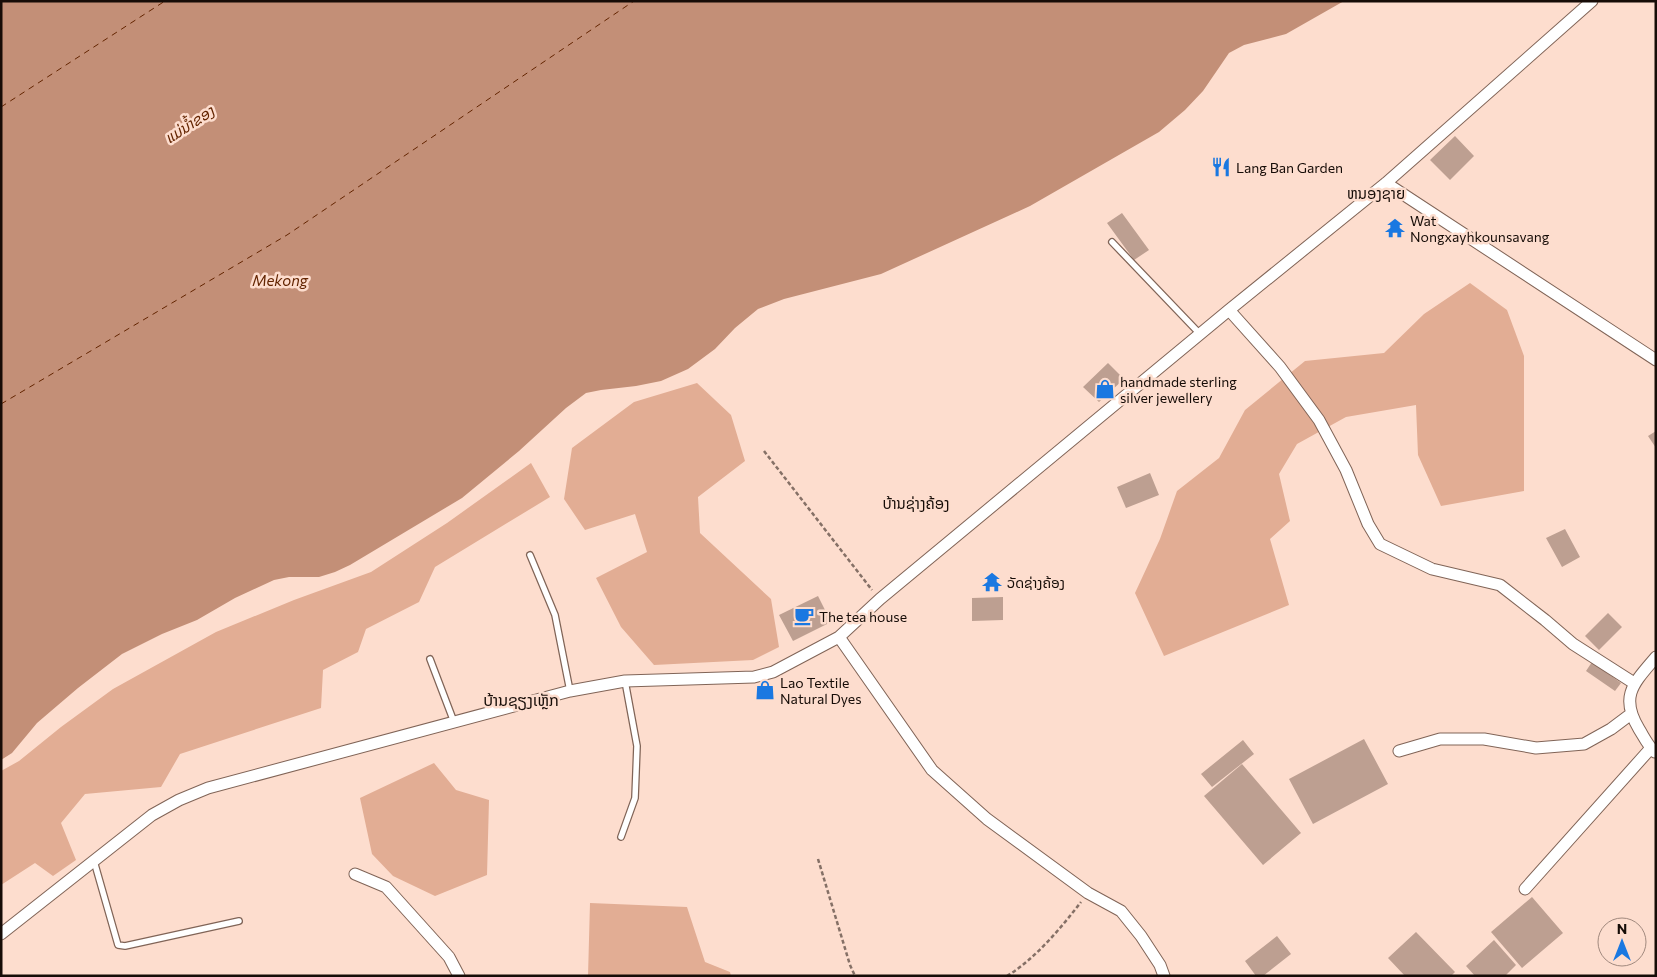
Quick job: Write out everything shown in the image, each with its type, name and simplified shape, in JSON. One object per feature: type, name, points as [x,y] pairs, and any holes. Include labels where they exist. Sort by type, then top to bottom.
[{"type":"street","points":[[1,934],[152,815],[179,800],[208,788],[570,691],[625,681],[754,677],[773,672],[839,637],[880,599],[1229,310],[1386,183],[1592,1]]},
{"type":"street","points":[[1386,183],[1656,360]]},
{"type":"street","points":[[1229,310],[1280,367],[1319,420],[1346,470],[1368,524],[1380,544],[1432,569],[1500,585],[1573,644],[1634,683]]},
{"type":"street","points":[[839,637],[932,770],[987,819],[1088,893],[1120,911],[1141,936],[1160,965],[1164,976]]},
{"type":"street","points":[[1525,889],[1653,751],[1630,714],[1629,705],[1634,683],[1656,657]]},
{"type":"street","points":[[1399,751],[1440,739],[1484,739],[1536,748],[1584,744],[1611,729],[1630,714]]},
{"type":"street","points":[[355,874],[386,887],[448,957],[459,976]]},
{"type":"lane","points":[[1112,242],[1200,334]]},
{"type":"lane","points":[[530,555],[555,616],[570,691]]},
{"type":"lane","points":[[430,658],[454,722]]},
{"type":"lane","points":[[621,836],[635,798],[637,746],[625,681]]},
{"type":"lane","points":[[94,861],[118,945],[125,946],[239,921]]},
{"type":"path","points":[[764,451],[880,599]]},
{"type":"path","points":[[818,859],[850,966],[855,976]]},
{"type":"path","points":[[1007,976],[1023,966],[1066,922],[1088,893]]},
{"type":"shaded area","points":[[1470,283],[1507,310],[1524,356],[1524,491],[1441,506],[1418,455],[1416,405],[1346,417],[1297,444],[1279,474],[1290,521],[1270,539],[1289,605],[1164,656],[1135,593],[1160,539],[1177,491],[1219,458],[1245,410],[1305,361],[1384,353],[1424,314]]},
{"type":"shaded area","points":[[697,383],[731,415],[745,461],[698,497],[700,533],[771,599],[779,647],[753,660],[654,665],[621,627],[596,578],[647,552],[635,514],[585,530],[564,499],[572,448],[634,402]]},
{"type":"shaded area","points":[[531,463],[550,497],[435,567],[419,602],[366,629],[358,652],[323,670],[321,708],[180,754],[161,787],[85,794],[61,823],[76,860],[53,876],[35,863],[1,885],[1,771],[19,761],[113,689],[216,632],[294,600],[371,572],[447,523]]},
{"type":"shaded area","points":[[434,763],[456,790],[489,800],[487,875],[435,896],[393,876],[372,854],[360,798]]},
{"type":"shaded area","points":[[590,903],[687,907],[705,962],[730,972],[731,976],[588,976]]},
{"type":"water","name":"Mekong","points":[[1,1],[1344,1],[1286,34],[1244,45],[1229,53],[1203,91],[1185,110],[1159,132],[1030,206],[881,274],[784,299],[758,309],[735,328],[715,349],[688,369],[661,381],[586,393],[462,498],[350,565],[319,577],[289,577],[274,580],[235,598],[197,620],[162,634],[122,654],[37,723],[12,753],[1,760]]},
{"type":"building","points":[[1455,136],[1474,156],[1450,180],[1430,160]]},
{"type":"building","points":[[1122,213],[1149,250],[1134,260],[1107,223]]},
{"type":"building","points":[[1108,363],[1124,379],[1099,402],[1083,387]]},
{"type":"building","points":[[1656,431],[1656,448],[1648,436]]},
{"type":"building","points":[[1150,473],[1159,495],[1126,508],[1117,487]]},
{"type":"building","points":[[1565,529],[1580,557],[1562,567],[1546,538]]},
{"type":"building","points":[[818,596],[831,622],[793,641],[779,615]]},
{"type":"building","points":[[1003,597],[1003,620],[972,621],[972,598]]},
{"type":"building","points":[[1608,613],[1622,627],[1599,650],[1585,636]]},
{"type":"building","points":[[1592,662],[1621,683],[1615,691],[1586,671]]},
{"type":"building","points":[[1364,739],[1388,784],[1313,824],[1289,779]]},
{"type":"building","points":[[1243,740],[1254,754],[1212,787],[1201,774]]},
{"type":"building","points":[[1242,764],[1301,833],[1263,865],[1204,796]]},
{"type":"building","points":[[1532,897],[1563,933],[1522,968],[1491,932]]},
{"type":"building","points":[[1416,932],[1455,972],[1451,976],[1405,976],[1388,958]]},
{"type":"building","points":[[1277,936],[1291,954],[1263,976],[1256,976],[1245,961]]},
{"type":"building","points":[[1494,940],[1516,965],[1505,976],[1475,976],[1466,966]]},
{"type":"ferry route","points":[[1,107],[165,1]]},
{"type":"ferry route","points":[[1,404],[287,235],[634,1]]},
{"type":"place","name":"Lang Ban Garden","points":[[1221,167]]},
{"type":"place","name":"Wat Nongxayhkounsavang","points":[[1395,228]]},
{"type":"place","name":"handmade sterling silver jewellery","points":[[1105,389]]},
{"type":"place","name":"ວັດຊ່າງຄ້ອງ","points":[[992,582]]},
{"type":"place","name":"The tea house","points":[[804,616]]},
{"type":"place","name":"Lao Textile Natural Dyes","points":[[765,690]]},
{"type":"district","name":"ຫນອງຊາຍ","points":[[1376,193]]},
{"type":"district","name":"ບ້ານຊ່າງຄ້ອງ","points":[[916,503]]},
{"type":"district","name":"ບ້ານຊຽງເຫຼັກ","points":[[521,699]]},
{"type":"water label","name":"ແມ່ນ້ຳຂອງ","points":[[189,124]]}]
